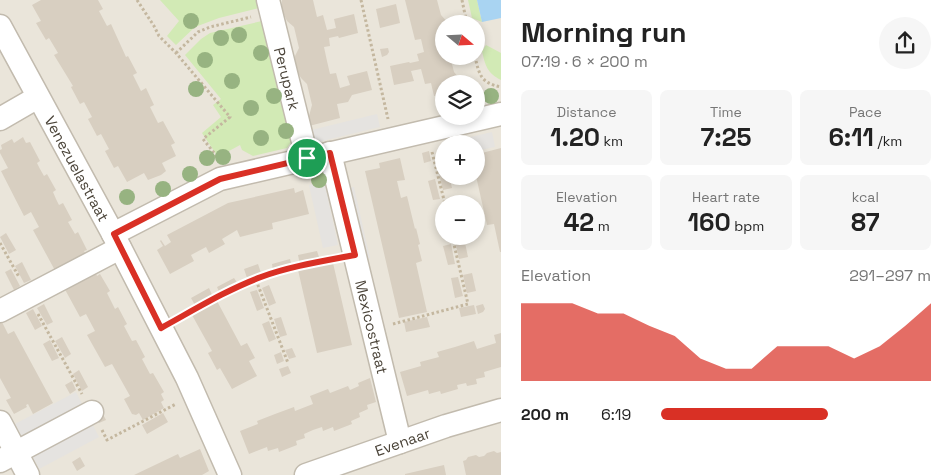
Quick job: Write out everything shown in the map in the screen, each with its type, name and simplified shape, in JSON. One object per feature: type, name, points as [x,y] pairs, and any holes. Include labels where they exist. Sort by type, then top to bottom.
[{"type":"street","name":"Perupark","points":[[270,6],[307,158]]},
{"type":"street","name":"Venezuelastraat","points":[[0,26],[117,241],[194,396],[230,475]]},
{"type":"street","points":[[0,119],[38,97]]},
{"type":"street","points":[[0,311],[29,296],[220,179],[501,114]]},
{"type":"street","name":"Mexicostraat","points":[[330,153],[400,442]]},
{"type":"street","name":"Evenaar","points":[[306,475],[446,426],[501,410]]},
{"type":"street","points":[[8,457],[92,412]]},
{"type":"street","points":[[0,422],[8,457],[28,475]]},
{"type":"path","points":[[137,0],[159,36],[176,53],[230,117],[202,140],[215,154],[220,179]]},
{"type":"path","points":[[361,0],[392,139]]},
{"type":"path","points":[[462,0],[465,15]]},
{"type":"path","points":[[176,53],[198,32],[270,6]]},
{"type":"path","points":[[477,65],[478,72],[485,81],[501,87]]},
{"type":"path","points":[[428,132],[443,195]]},
{"type":"path","points":[[0,242],[107,440],[194,396]]},
{"type":"path","points":[[373,329],[468,304],[454,245]]},
{"type":"path","points":[[161,328],[218,297],[256,280],[295,267],[355,255]]},
{"type":"path","points":[[256,280],[288,363]]},
{"type":"shaded area","points":[[0,0],[501,0],[501,475],[0,475]]},
{"type":"shaded area","points":[[377,114],[380,127],[310,144],[307,131]]},
{"type":"shaded area","points":[[492,132],[495,147],[485,149],[485,135],[479,135]]},
{"type":"shaded area","points":[[324,181],[338,245],[323,248],[309,185]]},
{"type":"shaded area","points":[[354,187],[370,258],[363,260],[347,188]]},
{"type":"shaded area","points":[[76,392],[99,437],[39,469],[15,424]]},
{"type":"green space","points":[[160,0],[258,0],[259,8],[219,18],[195,27],[176,45],[167,36],[179,21]]},
{"type":"green space","points":[[468,0],[477,0],[480,15],[471,15]]},
{"type":"green space","points":[[262,21],[268,25],[291,142],[287,148],[253,156],[242,150],[240,145],[218,157],[202,133],[221,117],[213,105],[221,99],[185,55],[210,33]]},
{"type":"green space","points":[[486,45],[501,53],[501,80],[490,71],[486,64]]},
{"type":"water","points":[[477,0],[501,0],[501,18],[485,21],[485,15],[480,15]]},
{"type":"building","points":[[41,0],[98,0],[103,9],[99,11],[107,26],[111,24],[126,57],[128,56],[137,73],[133,75],[141,91],[146,88],[154,105],[150,107],[158,123],[163,121],[175,143],[171,145],[176,156],[162,163],[166,171],[161,175],[148,180],[144,173],[127,182],[118,166],[114,168],[105,151],[109,149],[101,134],[97,136],[88,119],[92,117],[84,102],[80,104],[71,87],[73,86],[54,55],[58,53],[49,38],[46,40],[36,23],[41,21],[32,5]]},
{"type":"building","points":[[282,0],[313,0],[317,17],[323,15],[327,30],[336,28],[334,19],[354,14],[358,33],[339,38],[338,36],[329,38],[330,46],[324,47],[330,74],[336,73],[340,88],[350,85],[347,76],[367,71],[372,90],[352,95],[348,102],[337,104],[340,118],[309,126],[312,105],[307,84],[295,68],[295,56],[299,48],[294,27],[287,21],[282,10]]},
{"type":"building","points":[[405,0],[437,0],[441,15],[435,15],[435,65],[452,65],[456,75],[435,75],[435,96],[431,83],[425,84],[421,69],[411,71],[414,81],[394,85],[390,66],[419,61],[417,54],[424,52],[421,39],[415,40]]},
{"type":"building","points":[[396,4],[400,23],[380,28],[376,9]]},
{"type":"building","points":[[388,48],[389,52],[387,55],[382,57],[380,49]]},
{"type":"building","points":[[23,137],[26,143],[30,142],[40,161],[37,163],[40,169],[44,176],[47,174],[56,190],[53,192],[59,205],[63,203],[72,220],[68,222],[75,234],[78,232],[87,250],[84,251],[89,260],[58,276],[33,230],[39,227],[31,212],[24,216],[1,171],[8,168],[0,153],[1,145],[12,139],[14,143]]},
{"type":"building","points":[[501,148],[501,252],[494,224],[487,225],[485,195],[480,195],[478,185],[485,185],[485,152]]},
{"type":"building","points":[[429,151],[431,161],[424,163],[422,153]]},
{"type":"building","points":[[400,158],[405,180],[397,181],[401,198],[407,196],[420,244],[418,245],[422,261],[416,263],[427,312],[399,318],[365,171],[380,168],[379,163]]},
{"type":"building","points":[[435,179],[439,195],[435,195],[435,200],[433,200],[428,181]]},
{"type":"building","points":[[442,185],[451,185],[452,188],[443,190]]},
{"type":"building","points":[[294,188],[295,193],[303,190],[309,214],[272,223],[273,229],[240,237],[237,230],[222,239],[225,244],[209,253],[206,247],[191,255],[194,261],[170,274],[157,250],[163,246],[161,240],[165,246],[171,242],[167,235],[228,203]]},
{"type":"building","points":[[6,233],[16,250],[9,254],[0,237]]},
{"type":"building","points":[[451,245],[455,264],[448,265],[443,246]]},
{"type":"building","points":[[456,245],[465,245],[468,257],[459,259]]},
{"type":"building","points":[[317,251],[320,260],[300,265],[298,255]]},
{"type":"building","points":[[290,259],[292,267],[273,271],[272,264]]},
{"type":"building","points":[[22,262],[31,280],[24,283],[15,266]]},
{"type":"building","points":[[333,263],[352,345],[317,353],[298,270]]},
{"type":"building","points":[[258,264],[261,273],[247,278],[244,269]]},
{"type":"building","points":[[93,267],[97,276],[100,274],[110,291],[107,293],[115,309],[118,307],[127,324],[124,326],[132,341],[136,340],[145,357],[142,359],[150,374],[153,373],[164,392],[161,394],[164,400],[161,402],[164,408],[143,420],[139,413],[136,415],[132,414],[124,399],[130,396],[112,364],[105,367],[87,335],[95,331],[86,314],[80,317],[62,284]]},
{"type":"building","points":[[11,269],[20,286],[14,290],[5,272]]},
{"type":"building","points":[[472,273],[476,291],[467,293],[463,275]]},
{"type":"building","points":[[458,277],[463,296],[455,298],[451,278]]},
{"type":"building","points":[[234,278],[238,284],[220,294],[217,287]]},
{"type":"building","points":[[269,285],[276,303],[269,306],[262,288]]},
{"type":"building","points":[[209,288],[213,297],[196,307],[191,298]]},
{"type":"building","points":[[257,290],[264,308],[257,311],[250,292]]},
{"type":"building","points":[[217,301],[241,346],[247,343],[255,358],[249,361],[257,376],[232,389],[220,368],[217,370],[208,353],[212,351],[192,315]]},
{"type":"building","points":[[44,304],[53,322],[47,325],[37,308]]},
{"type":"building","points":[[483,304],[485,309],[478,314],[476,306]]},
{"type":"building","points":[[474,305],[476,314],[461,317],[459,308]]},
{"type":"building","points":[[33,309],[42,326],[35,330],[26,313]]},
{"type":"building","points":[[281,317],[287,335],[280,337],[274,319]]},
{"type":"building","points":[[427,317],[430,327],[406,332],[404,322]]},
{"type":"building","points":[[0,318],[8,334],[14,331],[53,403],[33,414],[28,404],[26,405],[27,407],[14,414],[6,400],[11,398],[0,378]]},
{"type":"building","points":[[269,321],[276,339],[269,342],[262,324]]},
{"type":"building","points":[[501,333],[501,367],[484,372],[485,377],[476,379],[477,384],[467,386],[466,383],[457,385],[458,389],[441,394],[440,391],[429,394],[428,390],[407,396],[400,372],[421,366],[420,362],[439,357],[437,352],[474,341],[477,349],[496,343],[494,335]]},
{"type":"building","points":[[62,337],[71,354],[65,358],[55,341]]},
{"type":"building","points":[[50,340],[59,358],[52,361],[43,344]]},
{"type":"building","points":[[292,348],[296,357],[289,359],[285,350]]},
{"type":"building","points":[[281,352],[284,361],[277,364],[274,355]]},
{"type":"building","points":[[288,366],[291,373],[282,377],[279,369]]},
{"type":"building","points":[[79,370],[88,387],[82,391],[73,374]]},
{"type":"building","points":[[370,378],[376,402],[367,405],[368,409],[359,413],[360,417],[351,421],[352,424],[334,431],[333,427],[323,431],[322,427],[313,430],[304,434],[305,438],[296,441],[297,445],[279,452],[278,448],[268,451],[267,447],[249,454],[240,431],[258,424],[257,421],[275,414],[294,407],[295,411],[313,404],[310,396],[328,389],[330,393],[348,386],[350,390],[359,386],[358,383]]},
{"type":"building","points":[[72,381],[76,390],[70,394],[65,385]]},
{"type":"building","points":[[97,403],[106,420],[99,423],[90,406]]},
{"type":"building","points":[[163,413],[168,422],[147,434],[142,425]]},
{"type":"building","points":[[200,449],[209,471],[202,475],[134,475],[178,454],[180,458]]},
{"type":"building","points":[[494,451],[497,453],[501,452],[501,475],[466,475],[463,461],[468,457],[484,456]]},
{"type":"building","points":[[80,457],[85,466],[77,471],[72,462]]},
{"type":"building","points":[[444,465],[446,475],[405,475],[405,474]]},
{"type":"route","points":[[330,153],[355,255],[295,267],[261,277],[218,297],[161,328],[114,234],[220,179],[307,158],[330,153]]}]
